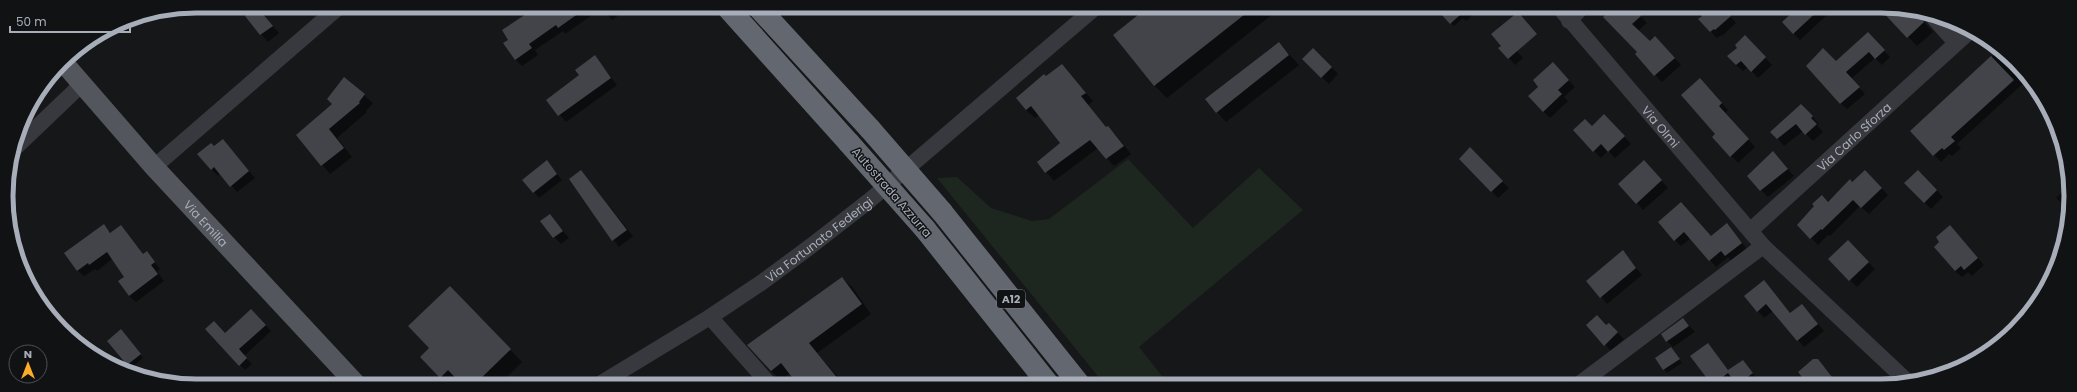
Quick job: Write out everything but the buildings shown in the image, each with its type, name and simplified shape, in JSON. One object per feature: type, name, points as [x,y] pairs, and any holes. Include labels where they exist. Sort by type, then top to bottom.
[{"type":"highway","name":"Autostrada Azzurra","points":[[732,13],[924,229],[1045,379]]},
{"type":"highway","name":"Autostrada Azzurra","points":[[764,13],[870,129],[942,212],[1075,379]]},
{"type":"main road","name":"Via Emilia","points":[[67,67],[154,167],[352,379]]},
{"type":"street","points":[[154,167],[332,13]]},
{"type":"street","name":"Via Fortunato Federigi","points":[[608,379],[710,317],[762,283],[870,200],[1089,13]]},
{"type":"street","name":"Via Olmi","points":[[1563,13],[1751,230],[1763,246],[1903,377]]},
{"type":"street","points":[[1569,21],[1576,13]]},
{"type":"street","points":[[1938,22],[1956,43]]},
{"type":"street","name":"Via Carlo Sforza","points":[[1751,230],[1966,34]]},
{"type":"street","points":[[21,142],[82,84]]},
{"type":"street","points":[[1586,379],[1763,246]]},
{"type":"street","points":[[710,317],[765,379]]},
{"type":"shaded area","points":[[1128,159],[1193,228],[1259,168],[1303,210],[1139,347],[1164,379],[1100,379],[937,178],[957,177],[991,208],[1032,221],[1049,219]]}]
